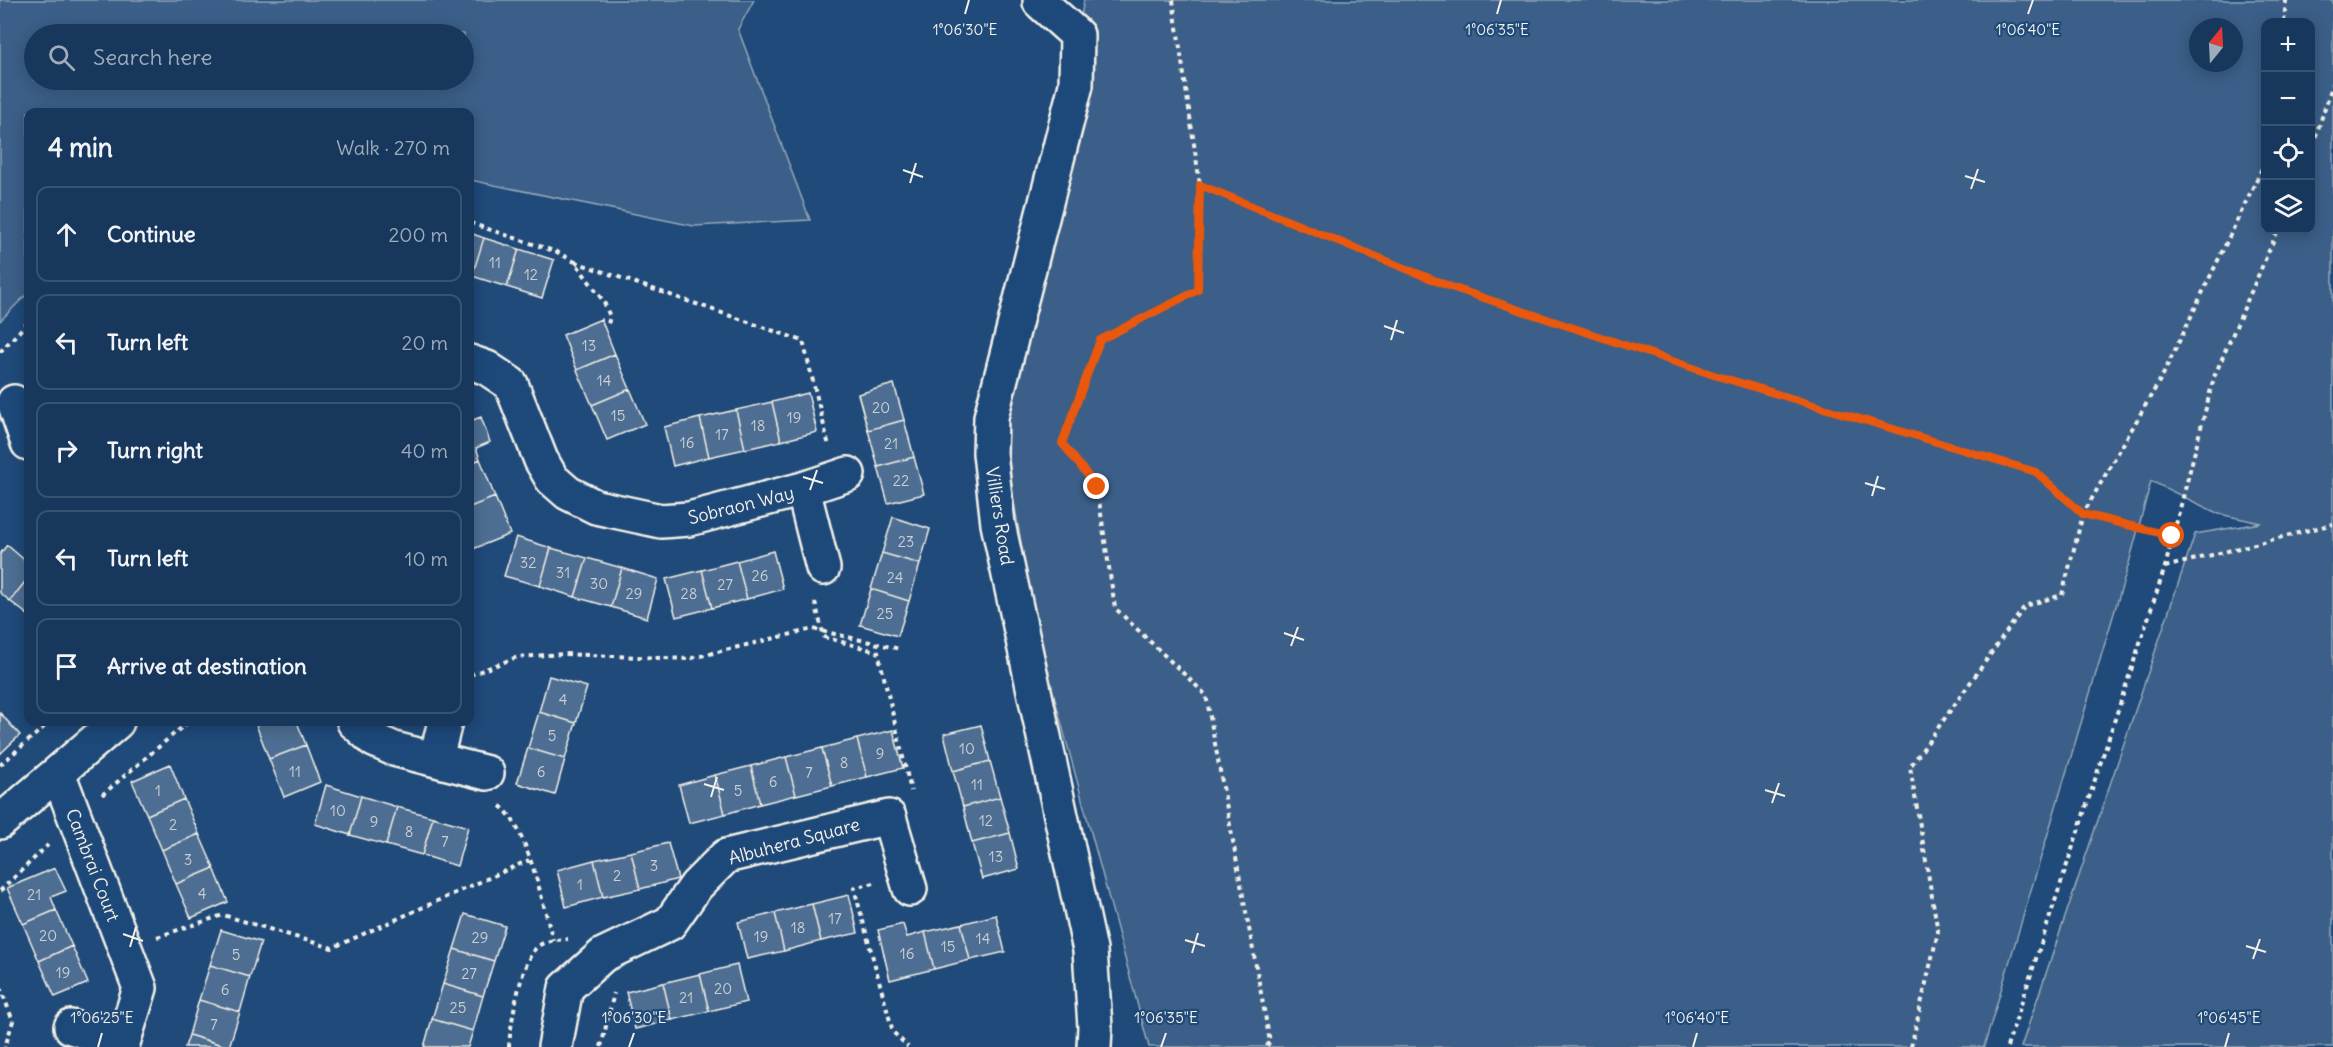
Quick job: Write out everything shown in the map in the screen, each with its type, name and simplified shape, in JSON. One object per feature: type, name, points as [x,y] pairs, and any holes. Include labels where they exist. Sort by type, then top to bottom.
[{"type":"street","name":"Villiers Road","points":[[1040,2],[1077,35],[1076,85],[991,417],[990,453],[998,524],[1090,950],[1095,1027],[1094,1047]]},
{"type":"street","name":"Sobraon Way","points":[[474,363],[487,368],[511,384],[541,460],[552,479],[568,494],[596,507],[661,521],[689,519],[843,476]]},
{"type":"street","points":[[14,402],[24,431]]},
{"type":"street","name":"Sobraon Way","points":[[803,489],[823,568]]},
{"type":"street","points":[[0,822],[112,726]]},
{"type":"street","points":[[358,726],[374,740],[394,749],[487,773]]},
{"type":"street","points":[[436,758],[444,726]]},
{"type":"street","name":"Cambrai Court","points":[[58,773],[140,988],[123,1043],[71,1027]]},
{"type":"street","points":[[889,817],[907,882]]},
{"type":"street","name":"Albuhera Square","points":[[555,1047],[566,988],[603,955],[670,923],[696,886],[726,855],[889,817]]},
{"type":"path","points":[[1173,0],[1200,185],[1198,290],[1100,340],[1062,443],[1097,487],[1115,608],[1206,695],[1270,1042],[1266,1047]]},
{"type":"path","points":[[2284,18],[2286,0]]},
{"type":"path","points":[[2315,139],[2333,83]]},
{"type":"path","points":[[1911,1047],[1938,932],[1910,768],[2025,606],[2062,595],[2083,514],[2164,373],[2261,168]]},
{"type":"path","points":[[1200,185],[1451,287],[1714,375],[2036,472],[2083,514],[2172,536]]},
{"type":"path","points":[[474,224],[803,341],[843,476]]},
{"type":"path","points":[[2007,1047],[2165,567],[2214,377],[2276,234]]},
{"type":"path","points":[[575,262],[604,302],[610,317],[607,327]]},
{"type":"path","points":[[0,352],[24,326]]},
{"type":"path","points":[[2165,567],[2333,524]]},
{"type":"path","points":[[823,568],[809,579],[824,637],[878,652],[916,810],[889,817]]},
{"type":"path","points":[[474,673],[516,657],[563,654],[688,659],[813,629],[900,650]]},
{"type":"path","points":[[0,765],[45,726]]},
{"type":"path","points":[[487,773],[487,797],[506,810],[517,825],[552,940]]},
{"type":"path","points":[[125,948],[223,915],[332,948],[529,860]]},
{"type":"path","points":[[907,882],[854,888],[893,1032],[908,1047]]},
{"type":"path","points":[[601,1047],[617,978],[603,955]]},
{"type":"path","points":[[0,987],[13,1021],[5,1047]]},
{"type":"shaded area","points":[[0,0],[754,0],[738,29],[810,220],[694,226],[474,181],[474,108],[24,108],[24,297],[0,321]]},
{"type":"shaded area","points":[[1084,0],[2333,0],[2333,1047],[2021,1047],[2195,534],[2261,523],[2219,514],[2151,481],[2129,563],[1984,1047],[1149,1047],[1036,629],[1002,432]]},
{"type":"building","points":[[474,234],[484,238],[474,270]]},
{"type":"building","points":[[484,238],[519,249],[507,287],[474,277]]},
{"type":"building","points":[[519,249],[554,260],[542,298],[507,287]]},
{"type":"building","points":[[601,319],[615,354],[577,370],[563,335]]},
{"type":"building","points":[[615,354],[630,389],[592,405],[577,370]]},
{"type":"building","points":[[894,384],[904,420],[868,430],[858,394]]},
{"type":"building","points":[[630,389],[645,424],[607,440],[592,405]]},
{"type":"building","points":[[808,393],[817,432],[781,441],[772,402]]},
{"type":"building","points":[[772,402],[781,441],[745,449],[736,410]]},
{"type":"building","points":[[736,410],[745,449],[709,457],[700,418]]},
{"type":"building","points":[[481,417],[490,442],[476,448],[480,459],[474,462],[474,420]]},
{"type":"building","points":[[700,418],[709,457],[673,466],[664,427]]},
{"type":"building","points":[[904,420],[914,457],[878,467],[868,430]]},
{"type":"building","points":[[914,457],[924,494],[888,503],[878,467]]},
{"type":"building","points":[[480,459],[495,497],[474,505],[474,462]]},
{"type":"building","points":[[495,497],[510,534],[474,549],[474,505]]},
{"type":"building","points":[[893,517],[930,529],[920,564],[882,553]]},
{"type":"building","points":[[516,537],[551,548],[540,586],[504,576]]},
{"type":"building","points":[[7,545],[24,560],[24,583],[10,601],[0,593],[0,554]]},
{"type":"building","points":[[551,548],[587,558],[575,597],[540,586]]},
{"type":"building","points":[[773,551],[783,589],[747,599],[737,561]]},
{"type":"building","points":[[882,553],[920,564],[909,601],[871,589]]},
{"type":"building","points":[[587,558],[622,568],[611,607],[575,597]]},
{"type":"building","points":[[737,561],[747,599],[712,608],[702,570]]},
{"type":"building","points":[[622,568],[658,579],[647,618],[611,607]]},
{"type":"building","points":[[702,570],[712,608],[676,617],[666,579]]},
{"type":"building","points":[[24,583],[24,612],[10,601]]},
{"type":"building","points":[[871,589],[909,601],[898,636],[860,625]]},
{"type":"building","points":[[549,676],[587,687],[576,723],[539,712]]},
{"type":"building","points":[[539,712],[576,723],[565,759],[528,748]]},
{"type":"building","points":[[0,713],[20,735],[0,754]]},
{"type":"building","points":[[981,725],[990,761],[953,771],[944,734]]},
{"type":"building","points":[[257,726],[299,726],[306,745],[269,759]]},
{"type":"building","points":[[893,730],[903,768],[867,777],[857,739]]},
{"type":"building","points":[[857,739],[867,777],[832,786],[822,748]]},
{"type":"building","points":[[306,745],[320,782],[284,797],[269,759]]},
{"type":"building","points":[[528,748],[565,759],[555,795],[517,783]]},
{"type":"building","points":[[822,748],[832,786],[796,795],[786,757]]},
{"type":"building","points":[[786,757],[796,795],[760,804],[751,766]]},
{"type":"building","points":[[990,761],[1000,797],[963,807],[953,771]]},
{"type":"building","points":[[170,764],[184,799],[147,815],[132,781]]},
{"type":"building","points":[[751,766],[760,804],[725,814],[715,775]]},
{"type":"building","points":[[715,775],[725,814],[689,823],[679,785]]},
{"type":"building","points":[[326,785],[361,796],[350,835],[315,824]]},
{"type":"building","points":[[361,796],[397,807],[386,845],[350,835]]},
{"type":"building","points":[[1000,797],[1010,833],[972,843],[963,807]]},
{"type":"building","points":[[184,799],[199,834],[162,850],[147,815]]},
{"type":"building","points":[[397,807],[433,817],[422,855],[386,845]]},
{"type":"building","points":[[433,817],[468,827],[457,866],[422,855]]},
{"type":"building","points":[[1010,833],[1019,869],[982,879],[972,843]]},
{"type":"building","points":[[199,834],[214,868],[176,884],[162,850]]},
{"type":"building","points":[[668,843],[678,879],[640,889],[631,852]]},
{"type":"building","points":[[631,852],[640,889],[603,897],[594,860]]},
{"type":"building","points":[[594,860],[603,897],[566,907],[557,870]]},
{"type":"building","points":[[55,868],[66,891],[51,897],[56,910],[23,924],[7,888]]},
{"type":"building","points":[[214,868],[228,902],[191,918],[176,884]]},
{"type":"building","points":[[849,895],[858,933],[821,941],[812,904]]},
{"type":"building","points":[[812,904],[821,941],[784,951],[775,913]]},
{"type":"building","points":[[56,910],[72,946],[39,961],[23,924]]},
{"type":"building","points":[[775,913],[784,951],[747,959],[738,922]]},
{"type":"building","points":[[465,914],[505,926],[494,961],[454,949]]},
{"type":"building","points":[[996,915],[1005,952],[970,960],[961,924]]},
{"type":"building","points":[[903,924],[907,937],[925,932],[934,969],[890,980],[878,930]]},
{"type":"building","points":[[961,924],[970,960],[934,969],[925,932]]},
{"type":"building","points":[[221,930],[261,942],[250,977],[210,965]]},
{"type":"building","points":[[72,946],[88,983],[55,997],[39,961]]},
{"type":"building","points":[[454,949],[494,961],[483,996],[443,984]]},
{"type":"building","points":[[210,965],[250,977],[240,1012],[199,1000]]},
{"type":"building","points":[[737,965],[746,1002],[709,1011],[700,974]]},
{"type":"building","points":[[700,974],[709,1011],[672,1020],[663,983]]},
{"type":"building","points":[[663,983],[672,1020],[635,1029],[626,992]]},
{"type":"building","points":[[443,984],[483,996],[473,1031],[432,1019]]},
{"type":"building","points":[[199,1000],[240,1012],[229,1047],[189,1035]]},
{"type":"building","points":[[432,1019],[473,1031],[468,1047],[424,1047]]},
{"type":"building","points":[[189,1035],[228,1047],[185,1047]]},
{"type":"route","points":[[1097,487],[1062,443],[1100,340],[1198,290],[1200,185],[1451,287],[1714,375],[1883,424],[2036,472],[2083,514],[2172,536]]}]
